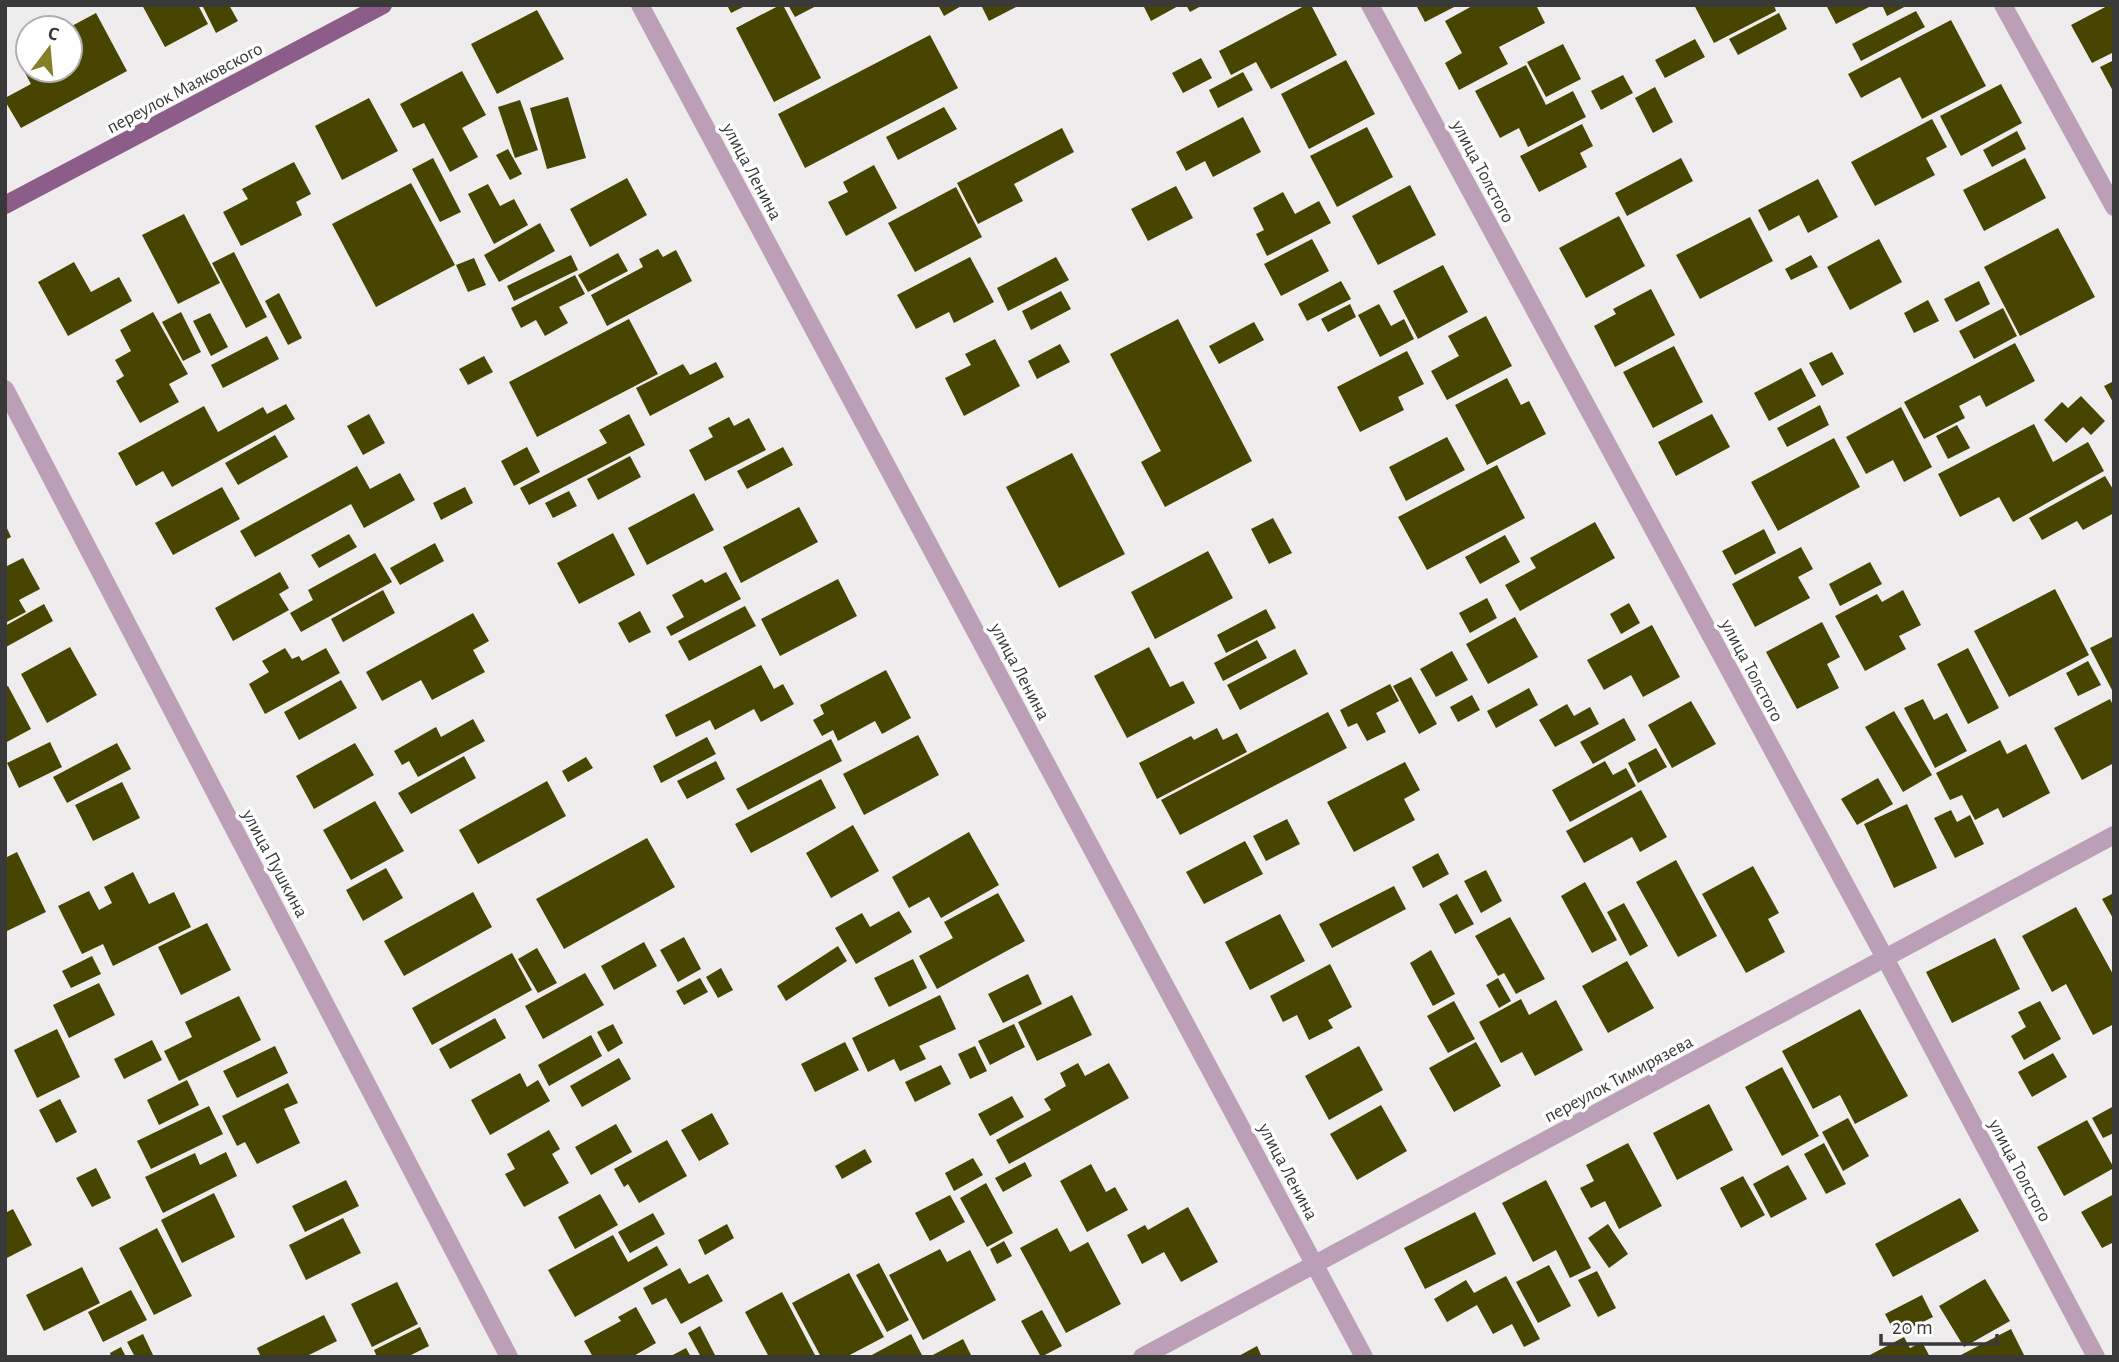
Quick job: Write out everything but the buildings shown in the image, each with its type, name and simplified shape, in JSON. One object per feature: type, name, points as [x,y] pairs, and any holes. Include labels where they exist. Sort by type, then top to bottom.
[{"type":"main road","name":"переулок Маяковского","points":[[5,205],[383,5]]},
{"type":"street","name":"улица Ленина","points":[[640,5],[1364,1357]]},
{"type":"street","name":"улица Толстого","points":[[1370,5],[1885,958],[2096,1357]]},
{"type":"street","points":[[2003,5],[2114,207]]},
{"type":"street","name":"улица Пушкина","points":[[5,389],[509,1357]]},
{"type":"street","name":"переулок Тимирязева","points":[[1142,1357],[2114,835]]}]
